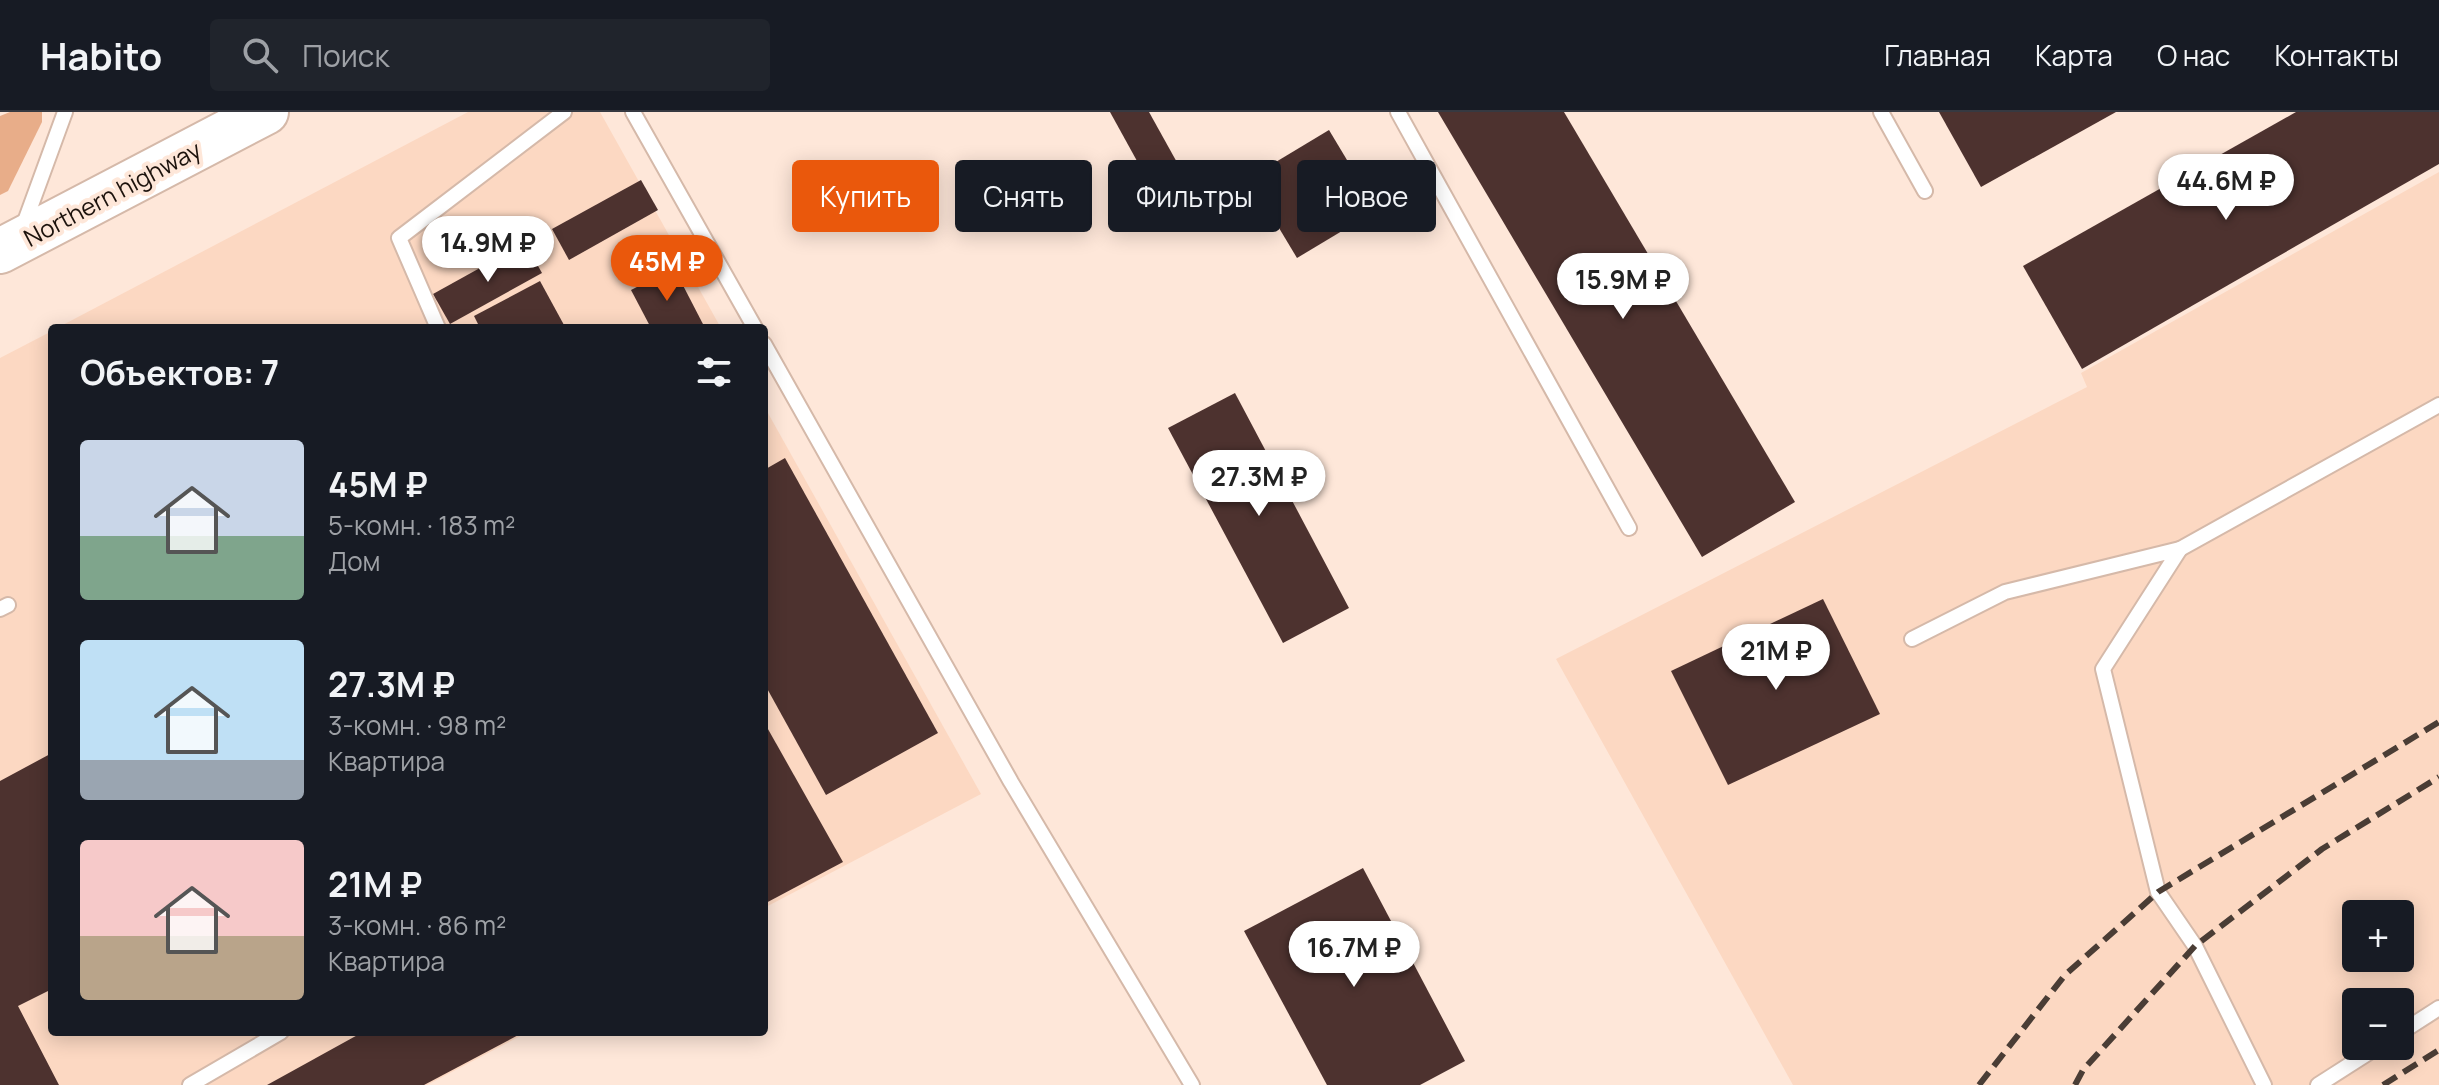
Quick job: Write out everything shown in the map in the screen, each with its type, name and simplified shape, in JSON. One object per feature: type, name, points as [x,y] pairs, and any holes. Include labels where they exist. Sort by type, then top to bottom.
[{"type":"main road","name":"Northern highway","points":[[8,247],[266,112]]},
{"type":"lane","points":[[8,247],[65,112]]},
{"type":"lane","points":[[436,324],[399,238],[564,112]]},
{"type":"lane","points":[[633,112],[753,324]]},
{"type":"lane","points":[[1398,112],[1629,528]]},
{"type":"lane","points":[[1881,112],[1925,191]]},
{"type":"lane","points":[[768,351],[1011,782],[1192,1085]]},
{"type":"lane","points":[[1912,639],[2005,592],[2180,549],[2439,405]]},
{"type":"lane","points":[[2180,549],[2103,669],[2158,892],[2195,946],[2264,1085]]},
{"type":"lane","points":[[2414,1024],[2439,1008]]},
{"type":"lane","points":[[190,1085],[274,1036]]},
{"type":"lane","points":[[2318,1085],[2357,1060]]},
{"type":"shaded area","points":[[10,112],[42,112],[42,122],[8,191],[0,195],[0,116]]},
{"type":"shaded area","points":[[468,112],[600,112],[719,324],[65,324]]},
{"type":"shaded area","points":[[2439,172],[2439,1085],[1793,1085],[1556,659],[2087,387],[2081,373]]},
{"type":"shaded area","points":[[48,333],[48,1036],[520,1036],[427,1085],[0,1085],[0,358]]},
{"type":"shaded area","points":[[768,413],[981,794],[768,906]]},
{"type":"building","points":[[1110,112],[1149,112],[1176,160],[1136,160]]},
{"type":"building","points":[[1438,112],[1564,112],[1795,502],[1702,557]]},
{"type":"building","points":[[1939,112],[2116,112],[1981,187]]},
{"type":"building","points":[[2296,112],[2439,112],[2439,164],[2082,369],[2023,266]]},
{"type":"building","points":[[1329,130],[1347,160],[1297,160],[1297,232],[1340,232],[1297,258],[1281,231],[1279,160]]},
{"type":"building","points":[[641,180],[658,210],[569,260],[552,229]]},
{"type":"building","points":[[525,243],[542,273],[450,324],[433,294]]},
{"type":"building","points":[[674,268],[703,324],[649,324],[631,290]]},
{"type":"building","points":[[540,281],[563,324],[478,324],[474,316]]},
{"type":"building","points":[[1235,393],[1349,608],[1283,643],[1168,428]]},
{"type":"building","points":[[785,458],[938,733],[826,795],[768,690],[768,468]]},
{"type":"building","points":[[1823,599],[1880,714],[1728,785],[1671,671]]},
{"type":"building","points":[[768,729],[843,862],[768,902]]},
{"type":"building","points":[[48,755],[48,991],[18,1006],[59,1085],[0,1085],[0,781]]},
{"type":"building","points":[[1363,868],[1465,1061],[1420,1085],[1327,1085],[1244,931]]},
{"type":"building","points":[[356,1036],[516,1036],[424,1085],[267,1085]]},
{"type":"railway","points":[[1979,1085],[2065,975],[2158,892],[2439,722]]},
{"type":"railway","points":[[2075,1085],[2083,1070],[2195,946],[2322,849],[2439,777]]},
{"type":"railway","points":[[2383,1085],[2439,1050]]}]
